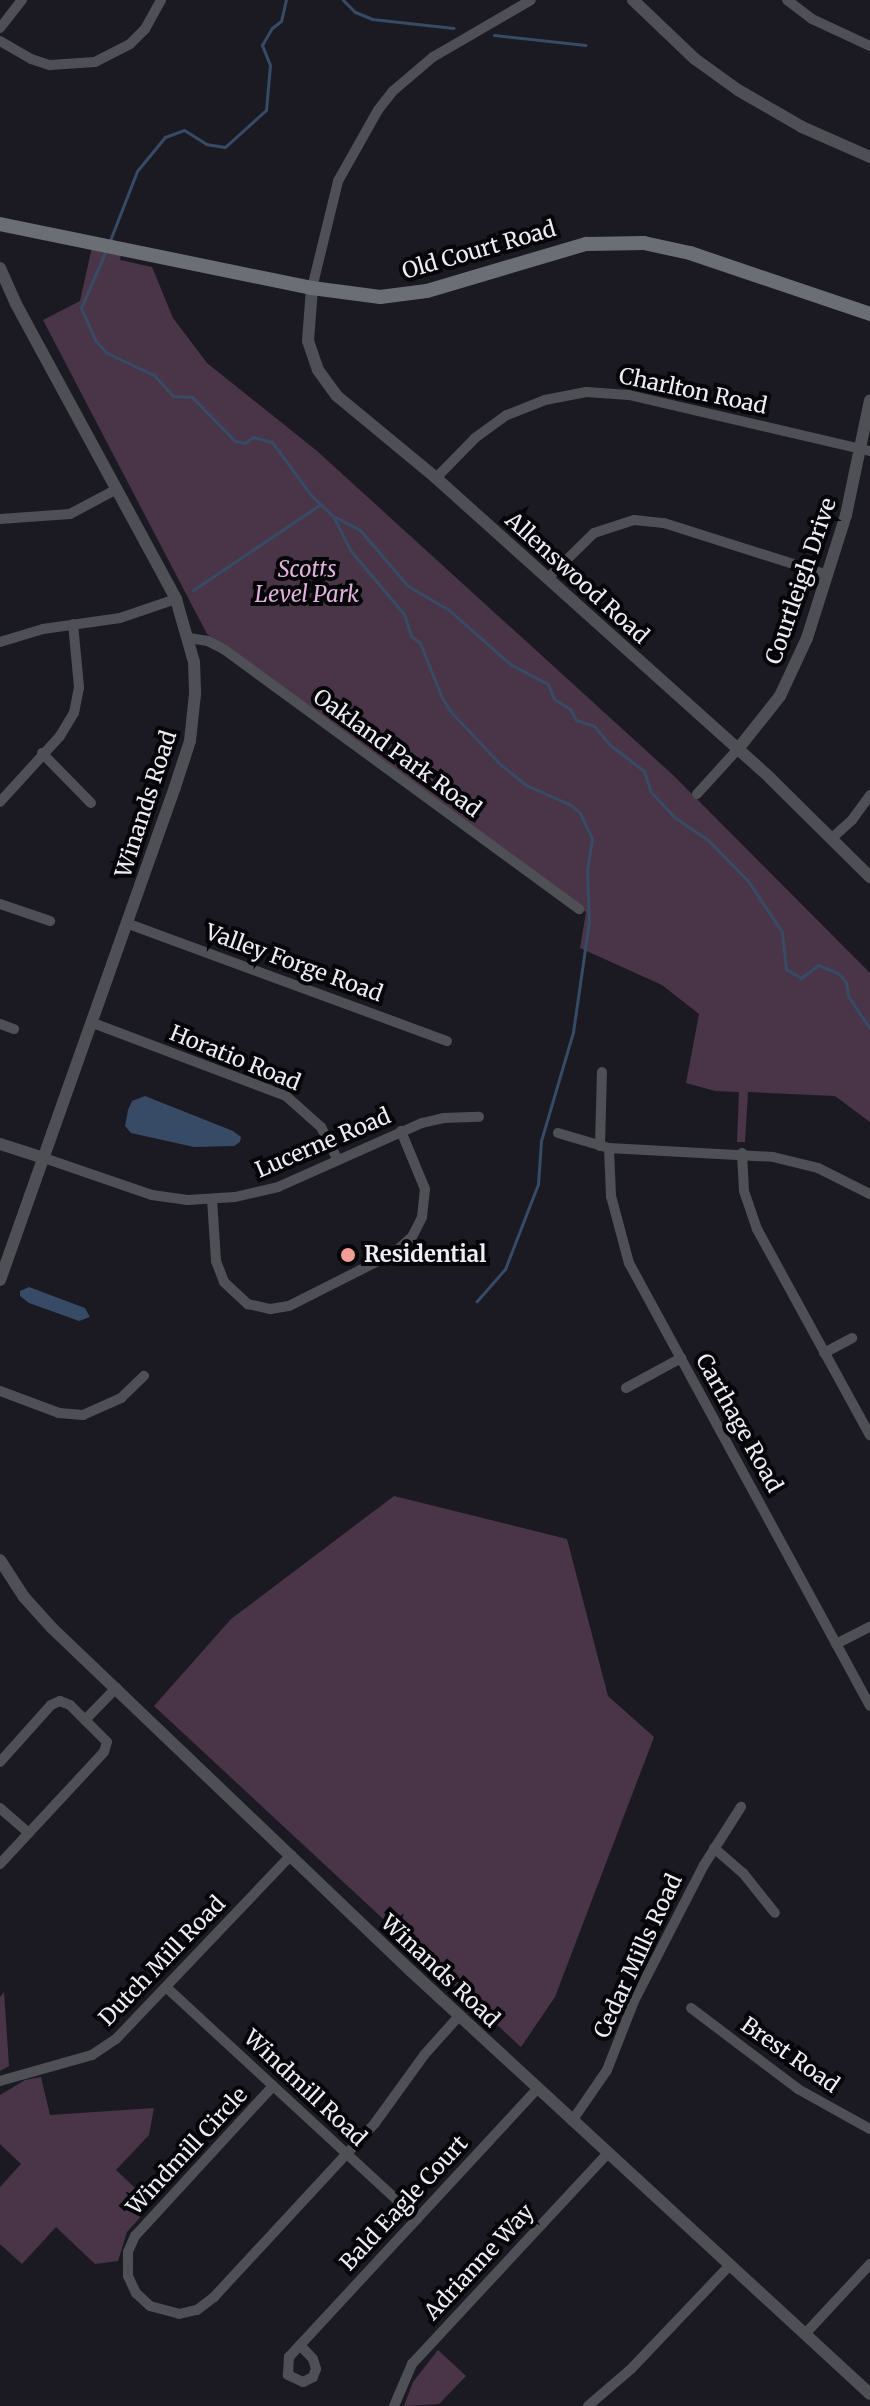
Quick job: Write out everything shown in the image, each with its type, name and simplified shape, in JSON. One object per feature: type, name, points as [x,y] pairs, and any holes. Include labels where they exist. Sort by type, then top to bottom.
[{"type":"main road","name":"Old Court Road","points":[[0,224],[364,296],[404,296],[572,247],[626,242],[690,253],[870,314]]},
{"type":"street","points":[[0,28],[22,0]]},
{"type":"street","points":[[0,41],[31,59],[50,65],[95,62],[130,44],[145,29],[161,0]]},
{"type":"street","points":[[312,288],[338,181],[378,110],[433,57],[531,0]]},
{"type":"street","points":[[633,0],[695,59],[738,90],[802,127],[870,157]]},
{"type":"street","points":[[794,2],[830,29],[870,46]]},
{"type":"street","name":"Winands Road","points":[[0,268],[176,599],[189,638],[195,686],[190,741],[0,1280]]},
{"type":"street","name":"Allenswood Road","points":[[312,288],[308,341],[325,383],[436,478],[738,749],[870,877]]},
{"type":"street","name":"Charlton Road","points":[[436,478],[475,438],[507,415],[545,400],[586,392],[652,399],[865,450]]},
{"type":"street","name":"Courtleigh Drive","points":[[697,794],[759,726],[795,667],[828,575],[865,450],[870,400]]},
{"type":"street","points":[[0,519],[70,514],[117,489]]},
{"type":"street","points":[[548,578],[594,533],[634,520],[664,523],[828,575]]},
{"type":"street","points":[[0,642],[24,633],[120,618],[176,599]]},
{"type":"street","points":[[0,802],[68,725],[78,700],[79,671],[73,624]]},
{"type":"street","name":"Oakland Park Road","points":[[189,638],[208,641],[225,650],[579,909]]},
{"type":"street","points":[[42,753],[91,803]]},
{"type":"street","points":[[832,838],[852,820],[870,795]]},
{"type":"street","points":[[0,904],[50,921]]},
{"type":"street","name":"Valley Forge Road","points":[[126,923],[447,1041]]},
{"type":"street","name":"Horatio Road","points":[[93,1023],[286,1096],[321,1127],[338,1160]]},
{"type":"street","points":[[0,1024],[14,1029]]},
{"type":"street","name":"Carthage Road","points":[[602,1072],[605,1147],[621,1242],[641,1287],[870,1706]]},
{"type":"street","name":"Lucerne Road","points":[[44,1158],[152,1195],[212,1199],[278,1187],[401,1131],[443,1118],[479,1117]]},
{"type":"street","points":[[212,1199],[216,1261],[224,1282],[248,1304],[270,1309],[289,1306],[394,1253],[412,1237],[422,1217],[425,1189],[401,1131]]},
{"type":"street","points":[[558,1133],[605,1147],[742,1153],[818,1168],[870,1194]]},
{"type":"street","points":[[0,1144],[44,1158]]},
{"type":"street","points":[[742,1153],[744,1191],[757,1229],[870,1435]]},
{"type":"street","points":[[824,1353],[852,1338]]},
{"type":"street","points":[[626,1388],[681,1358]]},
{"type":"street","points":[[0,1391],[59,1413],[83,1415],[121,1398],[144,1376]]},
{"type":"street","name":"Winands Road","points":[[0,1560],[36,1612],[459,2016],[870,2394]]},
{"type":"street","points":[[836,1644],[870,1627]]},
{"type":"street","points":[[85,1720],[116,1688]]},
{"type":"street","points":[[0,1762],[56,1702],[70,1705],[103,1735],[107,1746],[0,1864]]},
{"type":"street","name":"Cedar Mills Road","points":[[572,2121],[607,2070],[634,2001],[714,1848],[741,1807]]},
{"type":"street","points":[[0,1808],[29,1833]]},
{"type":"street","points":[[714,1848],[743,1873],[775,1913]]},
{"type":"street","name":"Dutch Mill Road","points":[[0,2081],[28,2070],[78,2060],[104,2048],[291,1855]]},
{"type":"street","name":"Windmill Road","points":[[166,1987],[417,2219]]},
{"type":"street","name":"Brest Road","points":[[691,2008],[788,2082],[870,2129]]},
{"type":"street","name":"Windmill Circle","points":[[273,2086],[135,2236],[127,2263],[131,2285],[143,2300],[171,2314],[197,2310],[214,2297],[346,2154],[459,2016]]},
{"type":"street","name":"Bald Eagle Court","points":[[300,2345],[537,2089]]},
{"type":"street","name":"Adrianne Way","points":[[394,2406],[412,2364],[607,2154]]},
{"type":"street","points":[[805,2334],[870,2264]]},
{"type":"street","points":[[588,2406],[631,2369],[729,2266]]},
{"type":"green space","name":"Scotts Level Park","points":[[92,247],[121,254],[120,260],[152,267],[173,318],[207,363],[317,451],[673,775],[870,973],[870,1122],[835,1096],[748,1092],[745,1142],[737,1142],[739,1092],[715,1091],[686,1083],[699,1014],[662,985],[580,948],[586,912],[207,634],[43,320],[80,301]]},
{"type":"green space","points":[[394,1496],[567,1539],[608,1696],[654,1737],[555,1997],[521,2047],[154,1706],[231,1619]]},
{"type":"green space","points":[[4,1992],[9,2066],[0,2071],[0,1997]]},
{"type":"green space","points":[[41,2077],[50,2115],[154,2108],[149,2135],[116,2170],[152,2204],[127,2232],[118,2261],[95,2264],[56,2227],[22,2264],[0,2244],[0,2187],[21,2164],[0,2144],[0,2095],[25,2080]]},
{"type":"green space","points":[[438,2350],[466,2376],[439,2404],[404,2406],[413,2382]]},
{"type":"water","points":[[145,1096],[233,1131],[241,1137],[240,1142],[234,1146],[194,1147],[131,1133],[125,1126],[128,1110],[132,1101]]},
{"type":"water","points":[[29,1287],[85,1308],[90,1317],[79,1321],[29,1303],[20,1296],[20,1291]]},
{"type":"waterway","points":[[109,243],[137,171],[165,137],[184,130],[206,144],[225,147],[266,110],[270,65],[262,45],[272,28],[281,21],[286,0]]},
{"type":"waterway","points":[[343,0],[355,12],[372,19],[454,28]]},
{"type":"waterway","points":[[494,35],[585,45]]},
{"type":"waterway","points":[[106,250],[81,308],[95,340],[107,353],[154,375],[173,396],[192,397],[235,441],[245,443],[253,437],[272,442],[311,495],[333,516],[360,530],[408,586],[449,610],[510,664],[548,684],[554,699],[570,709],[576,720],[594,726],[610,745],[644,771],[651,792],[674,817],[708,840],[748,881],[782,932],[786,969],[801,978],[818,965],[838,973],[846,982],[848,996],[870,1029]]},
{"type":"waterway","points":[[193,590],[321,504]]},
{"type":"waterway","points":[[334,518],[350,550],[404,614],[411,636],[420,643],[442,698],[451,712],[500,764],[526,785],[571,805],[580,813],[592,839],[587,870],[589,921],[573,1032],[541,1141],[538,1184],[505,1269],[477,1301]]},
{"type":"place","name":"Residential","points":[[348,1255]]}]
